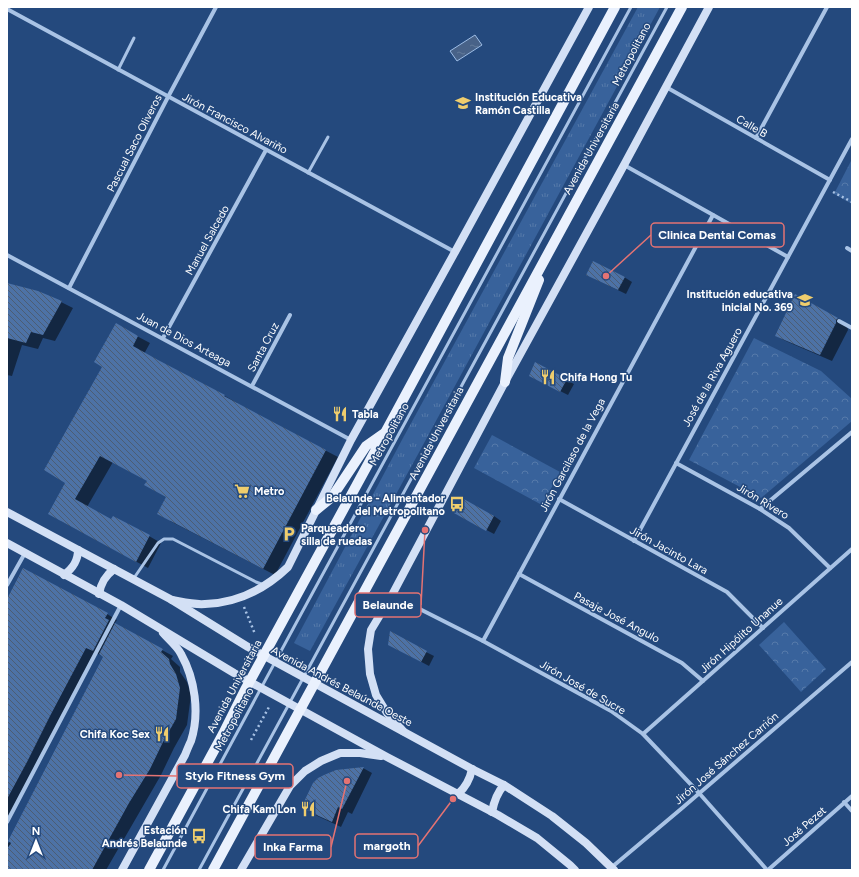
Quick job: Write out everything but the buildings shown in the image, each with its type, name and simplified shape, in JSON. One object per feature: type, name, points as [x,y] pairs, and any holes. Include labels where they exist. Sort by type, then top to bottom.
[{"type":"main road","name":"Avenida Universitaria","points":[[149,870],[219,741],[249,681],[615,7]]},
{"type":"main road","name":"Avenida Universitaria","points":[[213,870],[682,7]]},
{"type":"main road","points":[[505,382],[508,358],[540,278],[541,265]]},
{"type":"main road","points":[[316,510],[332,497],[366,446],[385,433]]},
{"type":"street","name":"Pascual Saco Oliveros","points":[[69,288],[216,7]]},
{"type":"street","points":[[172,600],[191,604],[206,604],[241,598],[266,586],[288,567],[351,440],[588,7]]},
{"type":"street","points":[[403,731],[387,713],[376,695],[370,674],[368,650],[372,630],[709,7]]},
{"type":"street","points":[[756,138],[826,7]]},
{"type":"street","name":"Jirón Francisco Alvariño","points":[[7,9],[455,252]]},
{"type":"street","name":"Calle B","points":[[666,87],[830,180]]},
{"type":"street","name":"José de la Riva Aguero","points":[[634,541],[852,138]]},
{"type":"street","name":"Manuel Salcedo","points":[[163,338],[266,150]]},
{"type":"street","points":[[624,165],[788,257]]},
{"type":"street","name":"Jirón Garcilaso de la Vega","points":[[483,641],[713,215]]},
{"type":"street","points":[[847,248],[852,251]]},
{"type":"street","name":"Juan de Dios Arteaga","points":[[7,255],[351,440]]},
{"type":"street","name":"Santa Cruz","points":[[252,386],[290,315]]},
{"type":"street","points":[[840,321],[852,328]]},
{"type":"street","points":[[760,509],[852,432]]},
{"type":"street","name":"Jirón Rivero","points":[[676,463],[760,509],[789,528],[830,568]]},
{"type":"street","name":"Jirón Jacinto Lara","points":[[559,499],[727,592],[763,628]]},
{"type":"street","name":"Avenida Andrés Belaúnde Oeste","points":[[7,512],[172,600],[263,656],[504,785],[552,816],[586,843],[613,869]]},
{"type":"street","points":[[7,543],[121,605],[300,710],[325,722],[538,838],[575,870]]},
{"type":"street","name":"Jirón Hipólito Unanue","points":[[643,734],[852,549]]},
{"type":"street","points":[[64,575],[75,564],[78,557],[78,550]]},
{"type":"street","points":[[7,585],[25,553]]},
{"type":"street","points":[[99,594],[103,579],[114,569]]},
{"type":"street","name":"Pasaje José Angulo","points":[[518,574],[682,663],[703,681]]},
{"type":"street","name":"Jirón José de Sucre","points":[[392,595],[483,641],[611,711],[643,734],[699,793],[767,870]]},
{"type":"street","points":[[7,822],[121,605]]},
{"type":"street","name":"Avenida Universitaria","points":[[122,870],[185,755],[195,724],[194,691],[189,671],[180,653],[159,628]]},
{"type":"street","name":"Jirón José Sánchez Carrión","points":[[613,869],[852,662]]},
{"type":"street","points":[[241,870],[290,786],[304,771],[321,761],[340,753],[360,753],[387,757]]},
{"type":"street","points":[[458,794],[467,783],[472,769]]},
{"type":"street","points":[[492,812],[493,805],[499,791],[504,785]]},
{"type":"street","name":"José Pezet","points":[[767,870],[852,796]]},
{"type":"street","points":[[844,802],[852,811]]},
{"type":"lane","name":"Metropolitano","points":[[163,870],[631,7]]},
{"type":"lane","name":"Metropolitano","points":[[199,870],[667,7]]},
{"type":"lane","points":[[118,70],[134,38]]},
{"type":"lane","points":[[308,173],[328,137]]},
{"type":"lane","points":[[133,579],[158,542],[164,539],[173,539],[266,586]]},
{"type":"path","points":[[836,193],[852,202]]},
{"type":"path","points":[[241,598],[255,634]]},
{"type":"path","points":[[251,740],[269,707]]},
{"type":"green space","points":[[638,7],[660,7],[310,651],[294,643],[403,438]]},
{"type":"green space","points":[[852,159],[852,204],[834,194]]},
{"type":"green space","points":[[754,338],[821,371],[852,399],[852,421],[761,498],[689,460]]},
{"type":"green space","points":[[492,435],[560,472],[542,505],[474,468]]},
{"type":"green space","points":[[784,622],[826,669],[801,692],[759,645]]},
{"type":"water","points":[[475,35],[482,45],[457,61],[450,51]]},
{"type":"place","name":"Institución Educativa Ramón Castilla","points":[[463,103]]},
{"type":"place","name":"Clinica Dental Comas","points":[[606,276]]},
{"type":"place","name":"Institución educativa inicial No. 369","points":[[805,300]]},
{"type":"place","name":"Chifa Hong Tu","points":[[548,377]]},
{"type":"place","name":"Tabla","points":[[340,414]]},
{"type":"place","name":"Metro","points":[[242,491]]},
{"type":"place","name":"Belaunde - Alimentador del Metropolitano","points":[[457,504]]},
{"type":"place","name":"Belaunde","points":[[425,530]]},
{"type":"place","name":"Parqueadero silla de ruedas","points":[[289,534]]},
{"type":"place","name":"Chifa Koc Sex","points":[[162,734]]},
{"type":"place","name":"Stylo Fitness Gym","points":[[119,775]]},
{"type":"place","name":"Inka Farma","points":[[347,781]]},
{"type":"place","name":"margoth","points":[[453,799]]},
{"type":"place","name":"Chifa Kam Lon","points":[[308,809]]},
{"type":"place","name":"Estación Andrés Belaunde","points":[[199,836]]}]
